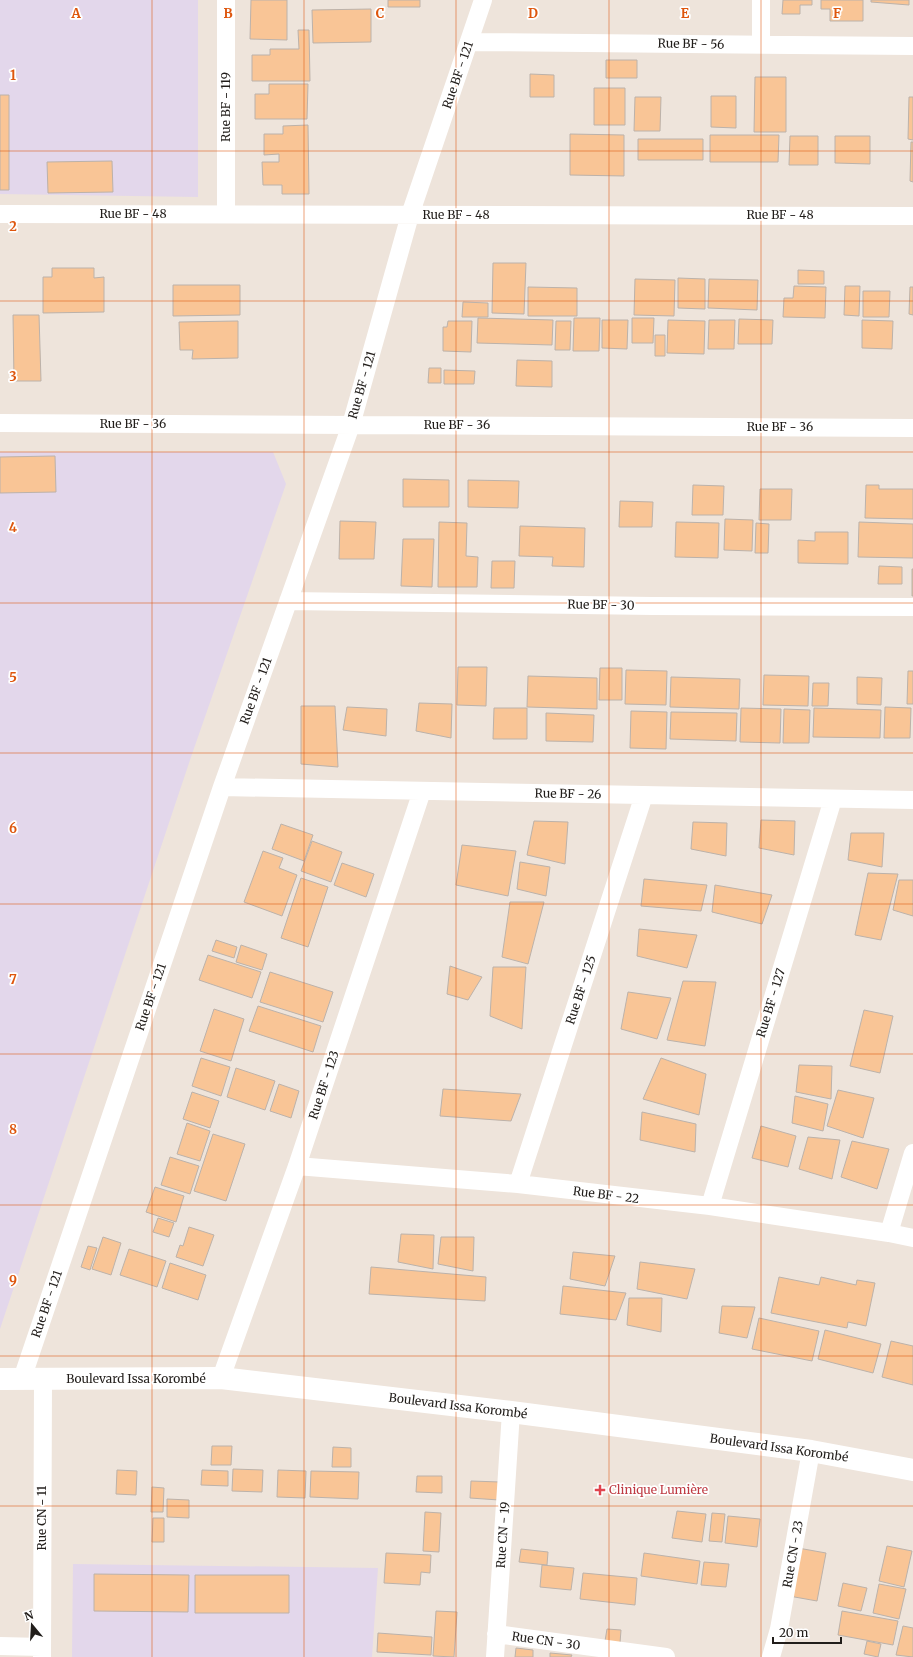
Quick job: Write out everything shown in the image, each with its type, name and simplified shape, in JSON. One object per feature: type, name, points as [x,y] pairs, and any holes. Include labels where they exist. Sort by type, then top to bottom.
[{"type":"street","name":"Rue BF - 119","points":[[226,0],[226,214]]},
{"type":"street","name":"Rue BF - 121","points":[[32,1379],[222,787],[351,425],[410,215],[484,0]]},
{"type":"street","points":[[761,0],[761,44]]},
{"type":"street","name":"Rue BF - 56","points":[[469,42],[913,46]]},
{"type":"street","name":"Rue BF - 48","points":[[0,214],[913,216]]},
{"type":"street","name":"Rue BF - 36","points":[[0,423],[913,428]]},
{"type":"street","name":"Rue BF - 30","points":[[288,601],[652,606],[913,607]]},
{"type":"street","name":"Rue BF - 26","points":[[222,787],[913,800]]},
{"type":"street","name":"Rue BF - 123","points":[[221,1378],[297,1166],[422,791]]},
{"type":"street","name":"Rue BF - 125","points":[[518,1184],[644,795]]},
{"type":"street","name":"Rue BF - 127","points":[[710,1206],[833,799]]},
{"type":"street","points":[[889,1233],[913,1154]]},
{"type":"street","name":"Rue BF - 22","points":[[297,1166],[518,1184],[710,1206],[889,1233],[913,1238]]},
{"type":"street","name":"Boulevard Issa Korombé","points":[[0,1379],[221,1378],[511,1412],[811,1451],[913,1470]]},
{"type":"street","name":"Rue CN - 11","points":[[32,1379],[42,1652]]},
{"type":"street","name":"Rue CN - 19","points":[[495,1657],[511,1412]]},
{"type":"street","name":"Rue CN - 23","points":[[771,1657],[779,1629],[811,1451]]},
{"type":"street","name":"Rue CN - 30","points":[[496,1634],[666,1657]]},
{"type":"street","points":[[0,1646],[42,1652]]},
{"type":"shaded area","points":[[0,0],[198,0],[198,197],[0,194]]},
{"type":"shaded area","points":[[0,452],[273,452],[286,484],[191,757],[0,1329]]},
{"type":"shaded area","points":[[73,1564],[378,1568],[372,1657],[72,1657]]},
{"type":"building","points":[[251,0],[287,0],[287,40],[250,39]]},
{"type":"building","points":[[388,0],[420,0],[420,7],[388,7]]},
{"type":"building","points":[[783,0],[812,0],[812,5],[800,5],[800,14],[782,14]]},
{"type":"building","points":[[821,0],[863,0],[863,21],[830,21],[830,9],[821,9]]},
{"type":"building","points":[[871,0],[909,0],[909,5],[871,2]]},
{"type":"building","points":[[371,9],[371,42],[313,43],[312,10]]},
{"type":"building","points":[[298,30],[309,30],[310,81],[252,81],[252,55],[270,55],[270,49],[299,49]]},
{"type":"building","points":[[606,60],[637,60],[637,78],[606,78]]},
{"type":"building","points":[[530,74],[554,75],[554,97],[530,97]]},
{"type":"building","points":[[755,77],[786,77],[786,132],[754,132]]},
{"type":"building","points":[[269,84],[308,84],[307,119],[255,119],[255,94],[269,94]]},
{"type":"building","points":[[594,88],[625,88],[625,125],[594,125]]},
{"type":"building","points":[[0,95],[9,95],[9,190],[0,190]]},
{"type":"building","points":[[711,96],[736,96],[736,128],[711,127]]},
{"type":"building","points":[[635,97],[661,97],[660,131],[634,131]]},
{"type":"building","points":[[909,97],[913,97],[913,140],[908,139]]},
{"type":"building","points":[[308,125],[309,194],[282,194],[282,185],[263,185],[262,162],[279,162],[279,154],[264,155],[264,134],[283,134],[283,126]]},
{"type":"building","points":[[570,134],[624,135],[624,176],[570,175]]},
{"type":"building","points":[[710,135],[779,135],[778,162],[710,162]]},
{"type":"building","points":[[790,136],[818,136],[818,165],[789,165]]},
{"type":"building","points":[[835,136],[870,136],[870,164],[835,163]]},
{"type":"building","points":[[638,139],[703,139],[703,160],[638,160]]},
{"type":"building","points":[[911,142],[913,142],[913,182],[910,181]]},
{"type":"building","points":[[112,161],[113,192],[48,193],[47,162]]},
{"type":"building","points":[[493,263],[526,263],[524,314],[492,313]]},
{"type":"building","points":[[52,268],[94,268],[94,278],[104,277],[104,312],[43,313],[43,277],[52,277]]},
{"type":"building","points":[[798,270],[824,271],[824,284],[798,284]]},
{"type":"building","points":[[678,278],[705,279],[705,309],[678,308]]},
{"type":"building","points":[[635,279],[675,280],[674,316],[634,315]]},
{"type":"building","points":[[709,279],[758,280],[757,310],[708,308]]},
{"type":"building","points":[[173,285],[240,285],[240,315],[173,316]]},
{"type":"building","points":[[794,286],[826,287],[825,318],[783,317],[784,298],[793,298]]},
{"type":"building","points":[[845,286],[860,286],[859,316],[844,315]]},
{"type":"building","points":[[528,287],[577,288],[577,316],[528,316]]},
{"type":"building","points":[[910,287],[913,287],[913,315],[909,314]]},
{"type":"building","points":[[863,291],[890,291],[889,317],[863,317]]},
{"type":"building","points":[[463,302],[488,303],[488,317],[462,317]]},
{"type":"building","points":[[13,315],[39,315],[41,381],[14,381]]},
{"type":"building","points":[[478,318],[553,320],[552,345],[477,343]]},
{"type":"building","points":[[574,318],[600,318],[599,351],[573,351]]},
{"type":"building","points":[[632,318],[654,318],[653,343],[632,343]]},
{"type":"building","points":[[739,319],[773,320],[772,344],[738,344]]},
{"type":"building","points":[[602,320],[628,320],[627,349],[602,348]]},
{"type":"building","points":[[668,320],[705,321],[704,354],[667,353]]},
{"type":"building","points":[[709,320],[735,320],[734,349],[708,349]]},
{"type":"building","points":[[862,320],[893,321],[892,349],[862,348]]},
{"type":"building","points":[[238,321],[238,358],[192,359],[193,350],[180,350],[179,322]]},
{"type":"building","points":[[448,321],[472,321],[471,352],[443,351],[443,327],[447,327]]},
{"type":"building","points":[[556,321],[571,321],[570,350],[555,350]]},
{"type":"building","points":[[655,335],[665,335],[665,356],[655,356]]},
{"type":"building","points":[[517,360],[552,361],[552,387],[516,386]]},
{"type":"building","points":[[429,368],[441,368],[441,383],[428,383]]},
{"type":"building","points":[[444,370],[475,371],[474,384],[444,384]]},
{"type":"building","points":[[55,456],[56,492],[0,493],[0,457]]},
{"type":"building","points":[[403,479],[449,480],[449,507],[403,507]]},
{"type":"building","points":[[468,480],[519,481],[518,508],[468,507]]},
{"type":"building","points":[[693,485],[724,486],[723,515],[692,515]]},
{"type":"building","points":[[866,485],[879,485],[879,489],[913,489],[913,519],[865,518]]},
{"type":"building","points":[[760,489],[792,489],[791,520],[759,520]]},
{"type":"building","points":[[620,501],[653,502],[652,527],[619,527]]},
{"type":"building","points":[[725,519],[753,520],[752,551],[724,550]]},
{"type":"building","points":[[340,521],[376,522],[374,559],[339,559]]},
{"type":"building","points":[[439,522],[467,523],[466,556],[478,557],[477,587],[438,587]]},
{"type":"building","points":[[676,522],[719,523],[718,558],[675,557]]},
{"type":"building","points":[[859,522],[913,524],[913,558],[858,557]]},
{"type":"building","points":[[756,523],[769,524],[768,553],[755,553]]},
{"type":"building","points":[[520,526],[585,528],[584,567],[552,566],[553,557],[519,556]]},
{"type":"building","points":[[815,532],[848,532],[848,564],[798,563],[798,540],[815,541]]},
{"type":"building","points":[[403,539],[434,539],[432,587],[401,586]]},
{"type":"building","points":[[492,561],[515,561],[514,588],[491,588]]},
{"type":"building","points":[[879,566],[902,567],[902,584],[878,584]]},
{"type":"building","points":[[913,569],[913,596],[912,596]]},
{"type":"building","points":[[458,667],[487,667],[486,706],[457,705]]},
{"type":"building","points":[[600,668],[622,668],[622,700],[599,700]]},
{"type":"building","points":[[626,670],[667,671],[666,705],[625,704]]},
{"type":"building","points":[[908,671],[913,671],[913,704],[907,704]]},
{"type":"building","points":[[764,675],[809,676],[808,706],[763,705]]},
{"type":"building","points":[[528,676],[597,678],[597,709],[527,707]]},
{"type":"building","points":[[671,677],[740,679],[739,709],[670,707]]},
{"type":"building","points":[[857,677],[882,678],[881,705],[857,704]]},
{"type":"building","points":[[813,683],[829,683],[828,706],[812,706]]},
{"type":"building","points":[[419,703],[452,704],[451,738],[416,731]]},
{"type":"building","points":[[301,706],[335,706],[338,767],[301,764]]},
{"type":"building","points":[[347,707],[387,709],[386,736],[343,730]]},
{"type":"building","points":[[885,707],[911,708],[910,738],[884,738]]},
{"type":"building","points":[[494,708],[527,708],[527,739],[493,739]]},
{"type":"building","points":[[741,708],[781,709],[780,743],[740,742]]},
{"type":"building","points":[[814,708],[881,710],[880,738],[813,737]]},
{"type":"building","points":[[784,709],[810,710],[809,743],[783,743]]},
{"type":"building","points":[[631,711],[667,712],[666,749],[630,748]]},
{"type":"building","points":[[671,712],[737,713],[736,741],[670,739]]},
{"type":"building","points":[[546,713],[594,715],[593,742],[546,741]]},
{"type":"building","points":[[761,820],[795,821],[794,855],[759,848]]},
{"type":"building","points":[[534,821],[568,822],[565,864],[527,855]]},
{"type":"building","points":[[693,822],[727,823],[726,856],[691,849]]},
{"type":"building","points":[[281,824],[313,835],[304,861],[272,849]]},
{"type":"building","points":[[851,833],[884,833],[882,867],[848,860]]},
{"type":"building","points":[[312,841],[342,852],[331,882],[301,871]]},
{"type":"building","points":[[462,845],[516,851],[508,896],[456,885]]},
{"type":"building","points":[[263,851],[283,858],[279,868],[297,875],[282,916],[244,902]]},
{"type":"building","points":[[520,862],[550,867],[546,896],[517,889]]},
{"type":"building","points":[[342,863],[374,874],[366,897],[334,885]]},
{"type":"building","points":[[868,873],[898,874],[881,940],[855,935]]},
{"type":"building","points":[[301,878],[328,887],[308,947],[281,938]]},
{"type":"building","points":[[644,879],[707,885],[701,911],[641,906]]},
{"type":"building","points":[[899,880],[913,880],[913,916],[893,910]]},
{"type":"building","points":[[715,885],[772,895],[762,924],[712,912]]},
{"type":"building","points":[[510,902],[544,902],[528,964],[502,957]]},
{"type":"building","points":[[639,929],[697,935],[687,968],[637,956]]},
{"type":"building","points":[[216,940],[237,947],[234,958],[212,951]]},
{"type":"building","points":[[241,945],[267,954],[262,970],[236,962]]},
{"type":"building","points":[[208,955],[261,972],[252,998],[199,980]]},
{"type":"building","points":[[450,966],[482,977],[468,1000],[447,994]]},
{"type":"building","points":[[493,967],[526,967],[522,1029],[490,1016]]},
{"type":"building","points":[[270,972],[333,992],[323,1022],[260,1002]]},
{"type":"building","points":[[683,981],[716,982],[705,1046],[667,1040]]},
{"type":"building","points":[[628,992],[671,998],[657,1039],[621,1029]]},
{"type":"building","points":[[258,1006],[321,1026],[313,1052],[249,1031]]},
{"type":"building","points":[[214,1009],[244,1019],[231,1061],[200,1051]]},
{"type":"building","points":[[864,1010],[893,1016],[880,1073],[850,1066]]},
{"type":"building","points":[[201,1058],[230,1067],[221,1096],[192,1086]]},
{"type":"building","points":[[661,1058],[706,1074],[699,1115],[643,1099]]},
{"type":"building","points":[[799,1065],[832,1066],[831,1099],[796,1092]]},
{"type":"building","points":[[236,1068],[275,1081],[265,1110],[227,1097]]},
{"type":"building","points":[[279,1084],[299,1091],[291,1118],[270,1111]]},
{"type":"building","points":[[443,1089],[521,1094],[511,1121],[440,1116]]},
{"type":"building","points":[[838,1090],[874,1098],[863,1138],[827,1126]]},
{"type":"building","points":[[192,1092],[219,1101],[210,1128],[183,1119]]},
{"type":"building","points":[[795,1096],[828,1104],[823,1131],[792,1123]]},
{"type":"building","points":[[642,1112],[696,1124],[695,1152],[640,1140]]},
{"type":"building","points":[[187,1123],[210,1131],[200,1161],[177,1154]]},
{"type":"building","points":[[761,1126],[796,1136],[788,1167],[752,1158]]},
{"type":"building","points":[[213,1134],[245,1144],[226,1201],[194,1191]]},
{"type":"building","points":[[808,1137],[840,1140],[832,1179],[799,1169]]},
{"type":"building","points":[[852,1141],[889,1149],[877,1189],[841,1177]]},
{"type":"building","points":[[170,1157],[199,1166],[190,1194],[161,1185]]},
{"type":"building","points":[[155,1187],[184,1196],[176,1222],[146,1212]]},
{"type":"building","points":[[158,1218],[174,1223],[169,1237],[153,1232]]},
{"type":"building","points":[[189,1227],[214,1235],[203,1266],[176,1257],[180,1245],[183,1246]]},
{"type":"building","points":[[401,1234],[434,1235],[433,1269],[398,1262]]},
{"type":"building","points":[[103,1237],[121,1243],[111,1275],[92,1269]]},
{"type":"building","points":[[441,1237],[474,1237],[473,1271],[438,1264]]},
{"type":"building","points":[[88,1246],[97,1248],[90,1270],[81,1267]]},
{"type":"building","points":[[129,1249],[166,1261],[157,1287],[120,1275]]},
{"type":"building","points":[[573,1252],[615,1256],[605,1286],[570,1279]]},
{"type":"building","points":[[640,1262],[695,1269],[687,1299],[637,1289]]},
{"type":"building","points":[[170,1263],[206,1275],[198,1300],[162,1288]]},
{"type":"building","points":[[371,1267],[486,1277],[485,1301],[369,1294]]},
{"type":"building","points":[[779,1277],[819,1285],[821,1277],[856,1285],[857,1280],[875,1283],[866,1326],[848,1322],[847,1328],[771,1313]]},
{"type":"building","points":[[563,1286],[626,1293],[616,1320],[560,1314]]},
{"type":"building","points":[[629,1298],[662,1298],[661,1332],[627,1325]]},
{"type":"building","points":[[722,1306],[755,1307],[747,1338],[719,1333]]},
{"type":"building","points":[[759,1318],[819,1331],[812,1361],[752,1349]]},
{"type":"building","points":[[825,1330],[881,1344],[873,1373],[818,1359]]},
{"type":"building","points":[[891,1341],[913,1346],[913,1385],[882,1377]]},
{"type":"building","points":[[212,1446],[232,1446],[231,1465],[211,1465]]},
{"type":"building","points":[[333,1447],[351,1448],[351,1467],[332,1467]]},
{"type":"building","points":[[233,1469],[263,1470],[262,1492],[232,1491]]},
{"type":"building","points":[[117,1470],[137,1471],[136,1495],[116,1494]]},
{"type":"building","points":[[202,1470],[228,1471],[228,1486],[201,1485]]},
{"type":"building","points":[[278,1470],[306,1471],[305,1498],[277,1497]]},
{"type":"building","points":[[311,1471],[359,1472],[358,1499],[310,1497]]},
{"type":"building","points":[[417,1476],[442,1476],[442,1493],[416,1492]]},
{"type":"building","points":[[471,1481],[500,1482],[499,1500],[470,1498]]},
{"type":"building","points":[[152,1487],[164,1488],[163,1512],[151,1512]]},
{"type":"building","points":[[167,1499],[189,1500],[189,1518],[167,1517]]},
{"type":"building","points":[[677,1511],[706,1514],[702,1542],[672,1538]]},
{"type":"building","points":[[425,1512],[441,1513],[439,1552],[423,1551]]},
{"type":"building","points":[[712,1513],[725,1514],[722,1542],[709,1541]]},
{"type":"building","points":[[728,1516],[760,1519],[757,1547],[725,1543]]},
{"type":"building","points":[[153,1518],[164,1518],[164,1542],[152,1542]]},
{"type":"building","points":[[887,1546],[912,1551],[904,1587],[879,1581]]},
{"type":"building","points":[[798,1548],[826,1553],[817,1601],[789,1596]]},
{"type":"building","points":[[521,1549],[548,1552],[547,1565],[519,1562]]},
{"type":"building","points":[[386,1553],[431,1555],[430,1573],[421,1572],[420,1585],[384,1583]]},
{"type":"building","points":[[644,1553],[700,1561],[697,1584],[641,1576]]},
{"type":"building","points":[[704,1562],[729,1564],[726,1587],[701,1585]]},
{"type":"building","points":[[542,1565],[574,1568],[571,1590],[540,1587]]},
{"type":"building","points":[[583,1573],[637,1578],[635,1605],[580,1599]]},
{"type":"building","points":[[94,1574],[189,1575],[188,1612],[94,1611]]},
{"type":"building","points":[[195,1575],[289,1575],[289,1613],[195,1613]]},
{"type":"building","points":[[843,1583],[867,1588],[861,1611],[838,1606]]},
{"type":"building","points":[[879,1584],[906,1589],[899,1619],[873,1613]]},
{"type":"building","points":[[436,1611],[457,1612],[454,1657],[433,1656]]},
{"type":"building","points":[[842,1611],[898,1621],[893,1645],[838,1635]]},
{"type":"building","points":[[903,1626],[913,1628],[913,1657],[896,1655]]},
{"type":"building","points":[[607,1629],[621,1630],[620,1643],[605,1641]]},
{"type":"building","points":[[378,1633],[432,1637],[431,1655],[377,1652]]},
{"type":"building","points":[[867,1641],[881,1644],[878,1657],[864,1654]]},
{"type":"building","points":[[516,1648],[533,1650],[533,1657],[515,1657]]},
{"type":"building","points":[[550,1653],[572,1655],[571,1657],[550,1657]]},
{"type":"place","name":"Clinique Lumière","points":[[600,1490]]}]
